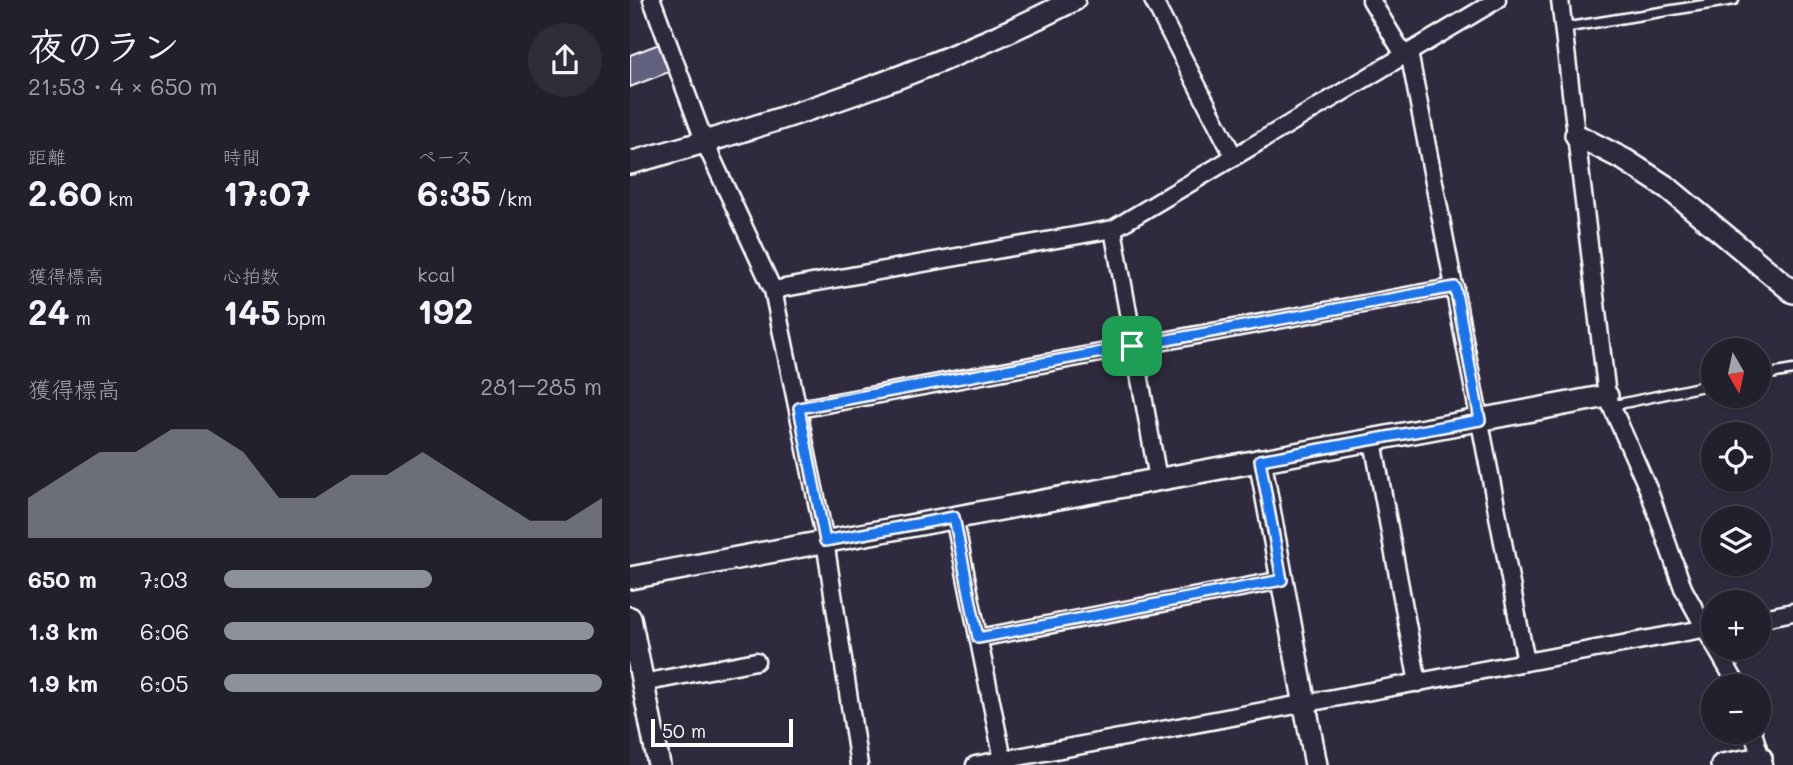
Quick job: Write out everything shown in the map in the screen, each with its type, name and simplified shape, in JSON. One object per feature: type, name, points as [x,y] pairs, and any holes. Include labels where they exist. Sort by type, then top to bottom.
[{"type":"street","points":[[652,0],[705,143],[773,290],[825,541],[859,765]]},
{"type":"street","points":[[630,163],[705,143],[908,73],[1074,0]]},
{"type":"street","points":[[1153,0],[1233,155]]},
{"type":"street","points":[[1371,0],[1406,54],[1455,287],[1526,662]]},
{"type":"street","points":[[773,290],[1113,229],[1497,0]]},
{"type":"street","points":[[1560,0],[1609,401],[1649,491],[1683,588],[1701,617]]},
{"type":"street","points":[[1576,135],[1625,160],[1668,188],[1793,292]]},
{"type":"street","points":[[1113,229],[1158,479]]},
{"type":"street","points":[[799,408],[1455,287]]},
{"type":"street","points":[[630,578],[1480,420],[1609,401]]},
{"type":"street","points":[[1373,441],[1418,683]]},
{"type":"street","points":[[1260,460],[1316,765]]},
{"type":"street","points":[[954,517],[1003,760]]},
{"type":"street","points":[[978,638],[1282,580]]},
{"type":"street","points":[[1771,616],[1793,612]]},
{"type":"street","points":[[630,618],[659,765]]},
{"type":"street","points":[[975,765],[1526,662],[1701,635]]},
{"type":"street","points":[[643,683],[757,661]]},
{"type":"street","points":[[1722,765],[1762,761],[1757,744]]},
{"type":"lane","points":[[1563,28],[1734,0]]},
{"type":"lane","points":[[1771,374],[1793,370]]},
{"type":"lane","points":[[1609,401],[1701,386]]},
{"type":"building","points":[[659,44],[669,72],[630,87],[630,55]]},
{"type":"route","points":[[1455,287],[1480,420],[1260,460],[1282,580],[978,638],[954,517],[825,541],[799,408],[1132,346],[1455,287]]}]
